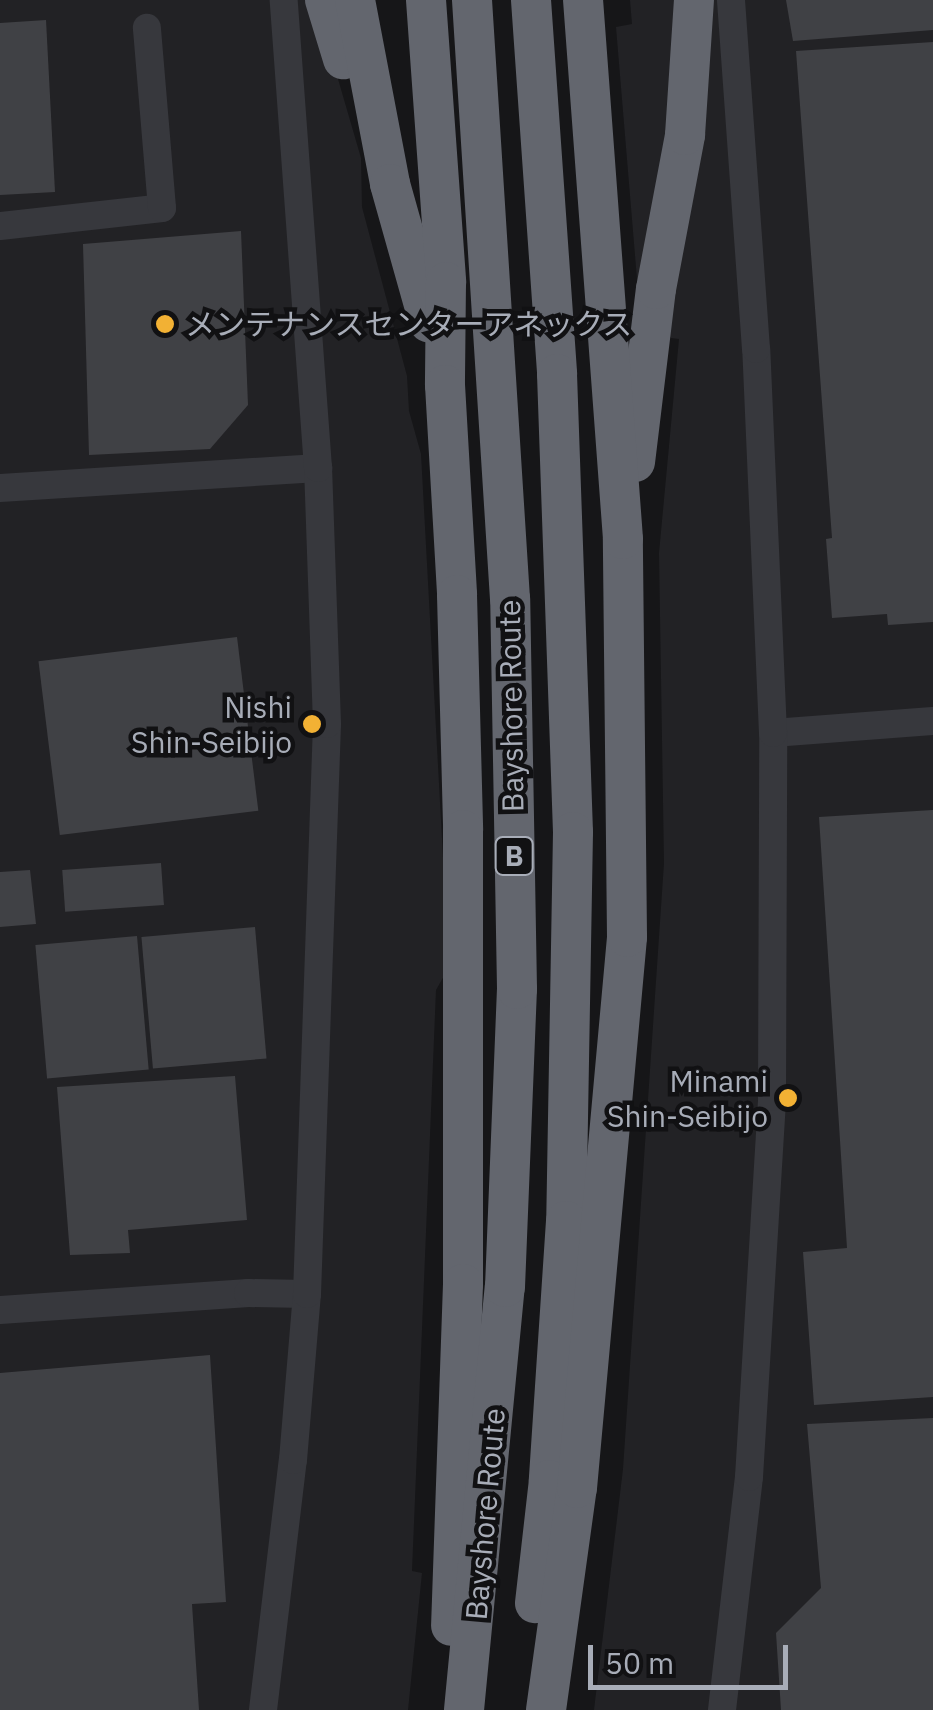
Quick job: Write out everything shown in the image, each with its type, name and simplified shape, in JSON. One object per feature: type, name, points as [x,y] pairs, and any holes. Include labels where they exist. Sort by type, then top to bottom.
[{"type":"highway","points":[[325,0],[364,129],[390,184]]},
{"type":"highway","points":[[354,0],[390,184],[420,281],[445,385]]},
{"type":"highway","name":"Bayshore Route","points":[[464,1710],[505,1288],[517,989],[510,580],[472,0]]},
{"type":"highway","name":"Bayshore Route","points":[[522,1710],[549,1480],[572,1102],[568,616],[557,374],[530,0]]},
{"type":"highway","points":[[546,1710],[578,1488],[627,937],[623,538],[583,0]]},
{"type":"highway","points":[[623,538],[656,289],[686,135],[694,0]]},
{"type":"highway","points":[[427,8],[446,282],[445,385],[463,830],[463,1284],[451,1632],[456,1710]]},
{"type":"street","points":[[263,1710],[308,1294],[326,724],[318,468],[284,0]]},
{"type":"street","points":[[722,1710],[749,1477],[772,1097],[773,733],[756,349],[731,0]]},
{"type":"street","points":[[0,226],[162,208],[147,28]]},
{"type":"street","points":[[0,488],[318,468]]},
{"type":"street","points":[[773,733],[933,721]]},
{"type":"street","points":[[0,1310],[248,1293],[308,1294]]},
{"type":"shaded area","points":[[0,0],[315,0],[361,158],[362,207],[407,376],[409,411],[421,454],[449,967],[436,990],[412,1571],[422,1573],[408,1710],[0,1710]]},
{"type":"shaded area","points":[[630,0],[933,0],[933,1710],[594,1710],[623,1469],[664,863],[659,553],[679,339],[671,338],[638,291],[616,27],[632,24]]},
{"type":"building","points":[[786,0],[933,0],[933,30],[793,41]]},
{"type":"building","points":[[46,20],[55,192],[0,195],[0,23]]},
{"type":"building","points":[[933,42],[933,622],[888,625],[887,614],[832,618],[826,539],[832,538],[796,51]]},
{"type":"building","name":"メンテナンスセンターアネックス","points":[[241,231],[248,405],[210,449],[89,455],[83,244]]},
{"type":"building","points":[[237,637],[258,811],[60,835],[38,661]]},
{"type":"building","points":[[933,810],[933,1397],[814,1405],[803,1252],[847,1248],[819,817]]},
{"type":"building","points":[[161,863],[164,905],[65,912],[62,870]]},
{"type":"building","points":[[30,870],[36,924],[0,927],[0,872]]},
{"type":"building","points":[[255,927],[267,1058],[153,1068],[141,937]]},
{"type":"building","points":[[137,936],[149,1069],[47,1078],[35,945]]},
{"type":"building","points":[[235,1076],[247,1220],[128,1230],[130,1253],[70,1255],[57,1087]]},
{"type":"building","points":[[210,1355],[226,1602],[192,1604],[199,1710],[0,1710],[0,1373]]},
{"type":"building","points":[[933,1418],[933,1710],[781,1710],[776,1633],[821,1588],[807,1424]]},
{"type":"place","name":"メンテナンスセンターアネックス","points":[[165,324]]},
{"type":"place","name":"Nishi Shin-Seibijo","points":[[312,724]]},
{"type":"place","name":"Minami Shin-Seibijo","points":[[788,1098]]}]
